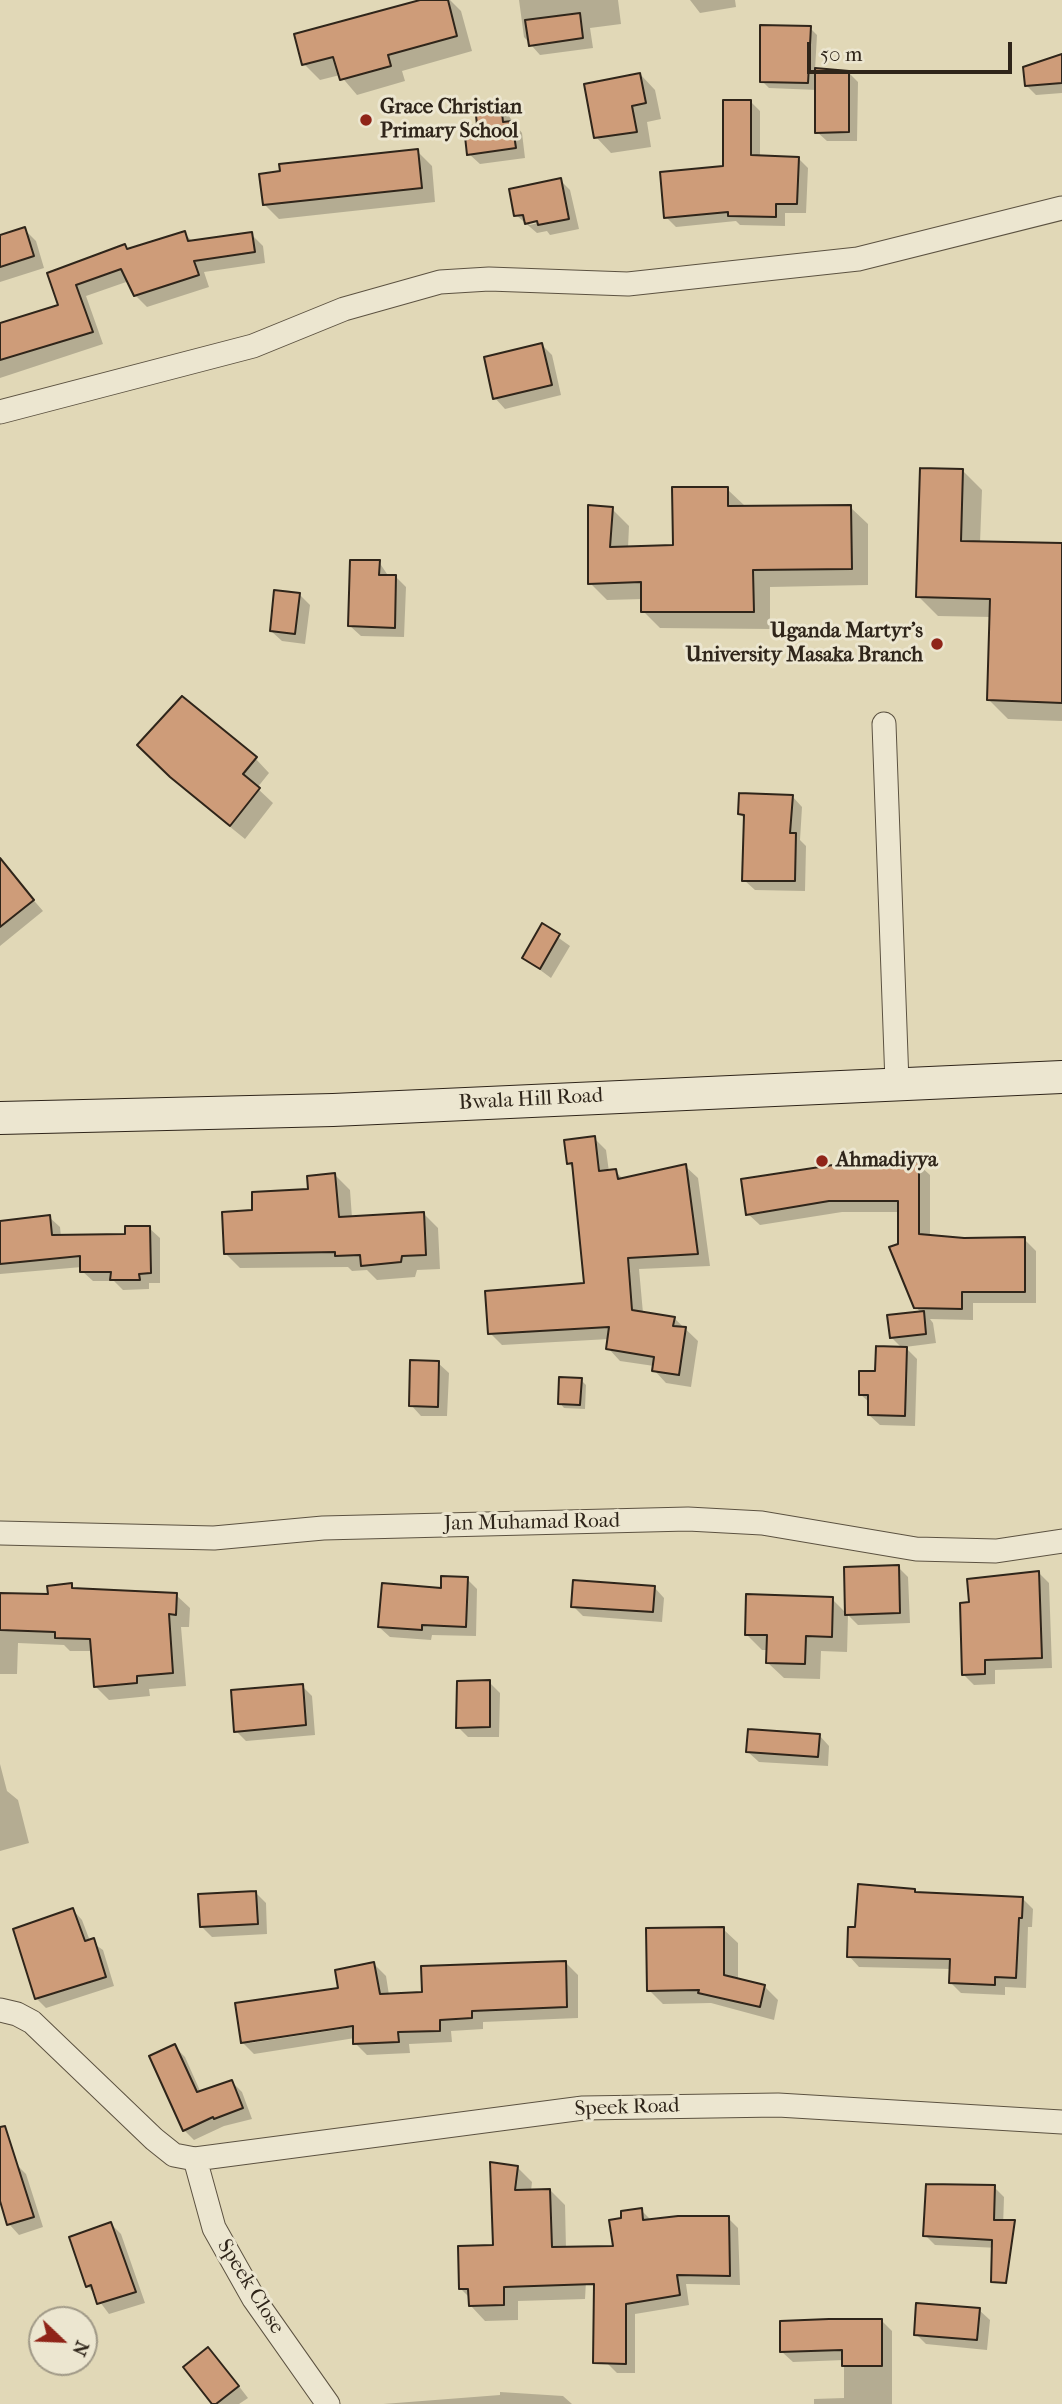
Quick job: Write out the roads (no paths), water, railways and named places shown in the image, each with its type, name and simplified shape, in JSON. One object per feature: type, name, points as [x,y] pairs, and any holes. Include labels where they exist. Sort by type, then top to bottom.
[{"type":"street","points":[[0,412],[253,346],[354,306],[440,282],[489,279],[628,284],[858,259],[1062,208]]},
{"type":"street","points":[[884,724],[897,1083]]},
{"type":"street","name":"Bwala Hill Road","points":[[0,1118],[346,1109],[1062,1077]]},
{"type":"street","name":"Jan Muhamad Road","points":[[0,1533],[214,1538],[323,1528],[688,1519],[762,1523],[916,1549],[996,1551],[1062,1541]]},
{"type":"street","points":[[0,2010],[17,2014],[32,2022],[153,2139],[174,2155],[195,2160]]},
{"type":"street","name":"Speek Road","points":[[195,2160],[583,2108],[778,2105],[1062,2122]]},
{"type":"street","name":"Speek Close","points":[[195,2160],[214,2228],[254,2299],[328,2404]]},
{"type":"place","name":"Grace Christian Primary School","points":[[366,120]]},
{"type":"place","name":"Uganda Martyr's University Masaka Branch","points":[[937,644]]},
{"type":"place","name":"Ahmadiyya","points":[[822,1161]]}]
